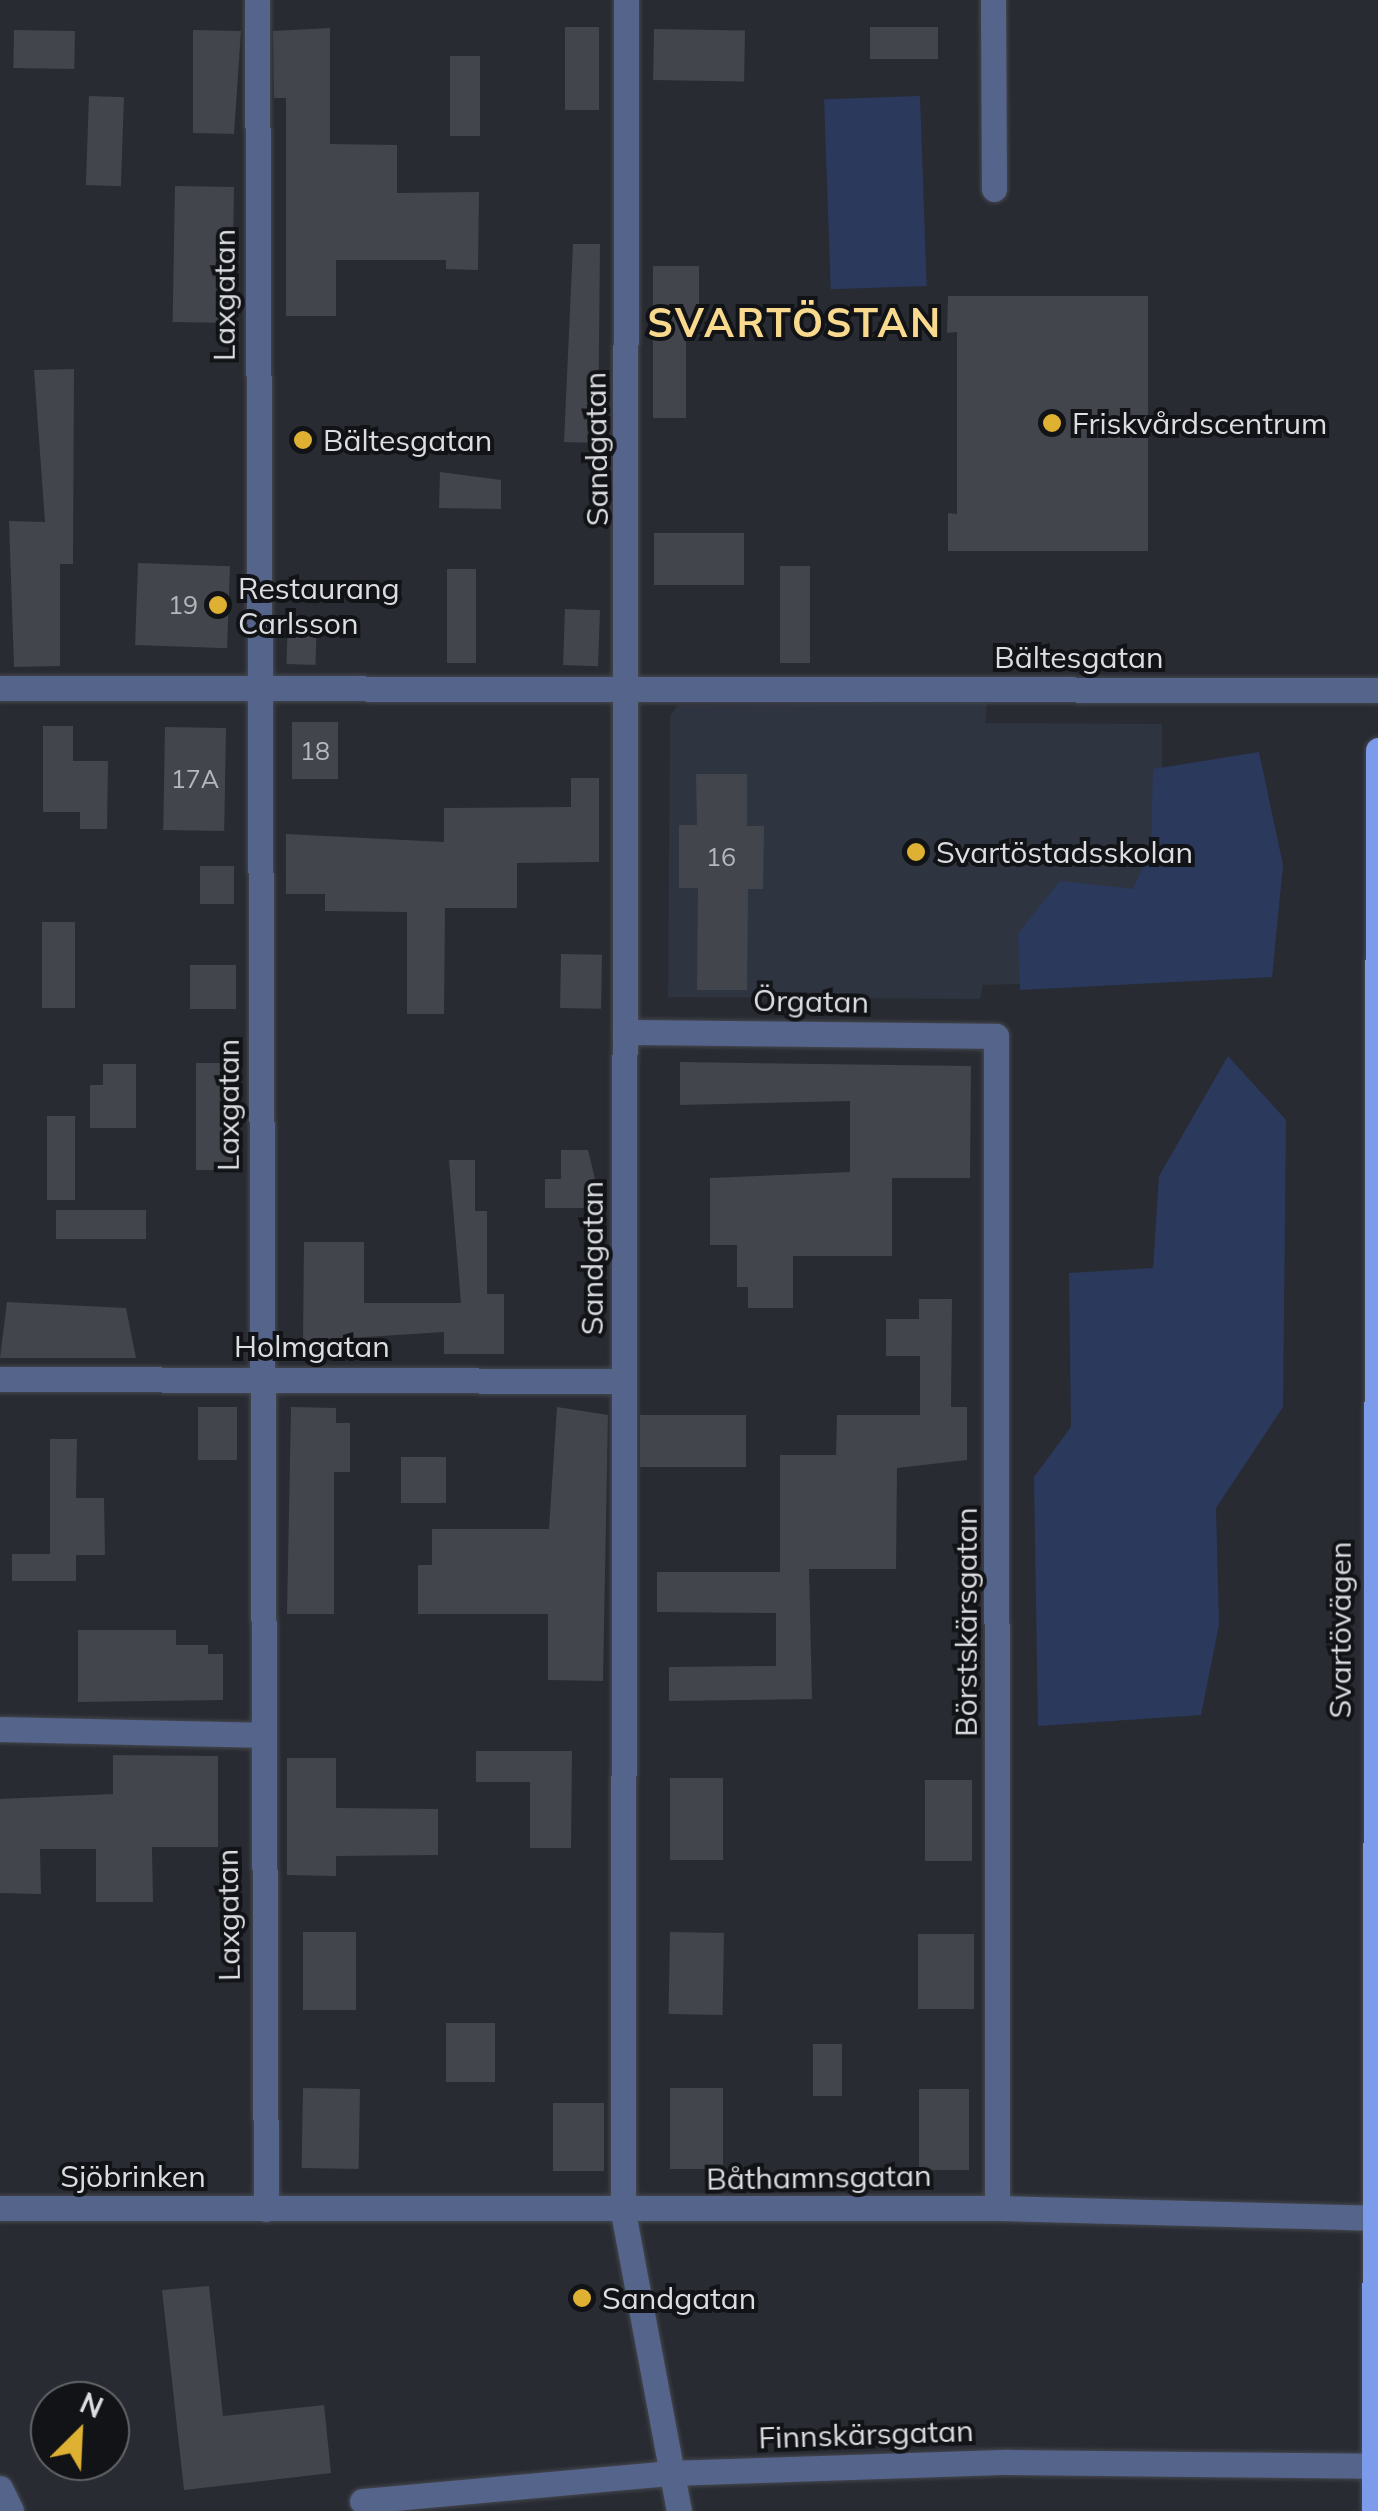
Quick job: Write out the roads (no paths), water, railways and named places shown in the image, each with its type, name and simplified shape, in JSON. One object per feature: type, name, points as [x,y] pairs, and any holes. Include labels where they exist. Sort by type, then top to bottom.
[{"type":"main road","name":"Svartövägen","points":[[1374,2511],[1378,750]]},
{"type":"street","name":"Laxgatan","points":[[257,0],[257,1734],[266,2210]]},
{"type":"street","name":"Sandgatan","points":[[626,0],[631,690],[625,1032],[622,2212],[679,2511]]},
{"type":"street","points":[[993,0],[994,190]]},
{"type":"street","name":"Bältesgatan","points":[[0,688],[1378,690]]},
{"type":"street","name":"Örgatan","points":[[625,1032],[996,1036]]},
{"type":"street","name":"Börstskärsgatan","points":[[996,1036],[998,2208]]},
{"type":"street","name":"Holmgatan","points":[[0,1378],[624,1381]]},
{"type":"street","points":[[0,1730],[257,1734]]},
{"type":"street","name":"Sjöbrinken","points":[[0,2208],[266,2210]]},
{"type":"street","name":"Båthamnsgatan","points":[[266,2210],[998,2208],[1373,2218]]},
{"type":"street","name":"Finnskärsgatan","points":[[362,2501],[670,2473],[1009,2462],[1374,2466]]},
{"type":"street","points":[[0,2488],[11,2511]]},
{"type":"place","name":"Friskvårdscentrum","points":[[1052,423]]},
{"type":"place","name":"Bältesgatan","points":[[303,440]]},
{"type":"place","name":"Restaurang Carlsson","points":[[218,605]]},
{"type":"place","name":"Svartöstadsskolan","points":[[916,852]]},
{"type":"place","name":"Sandgatan","points":[[582,2298]]},
{"type":"district","name":"SVARTÖSTAN","points":[[795,322]]}]
